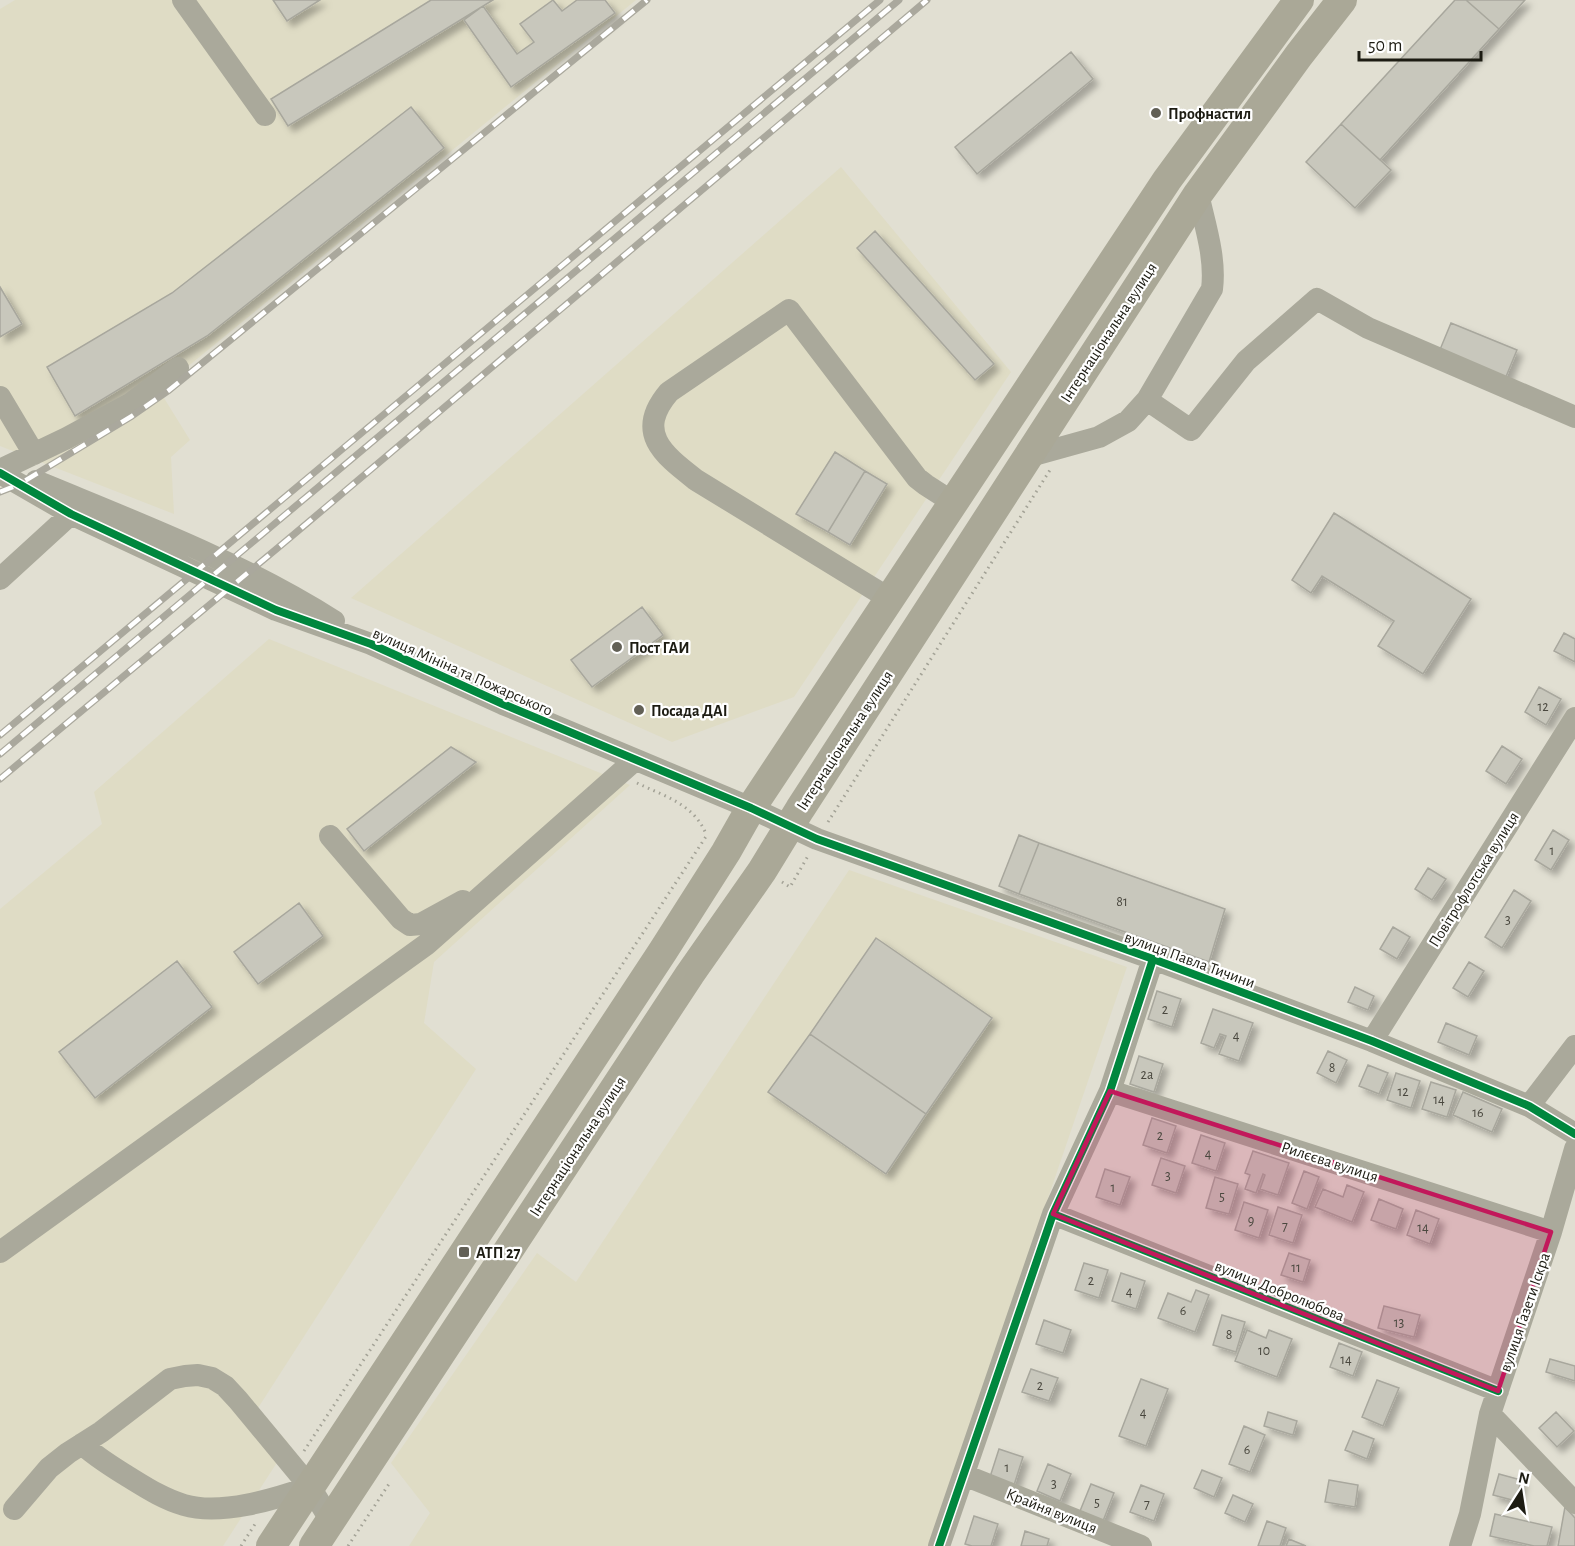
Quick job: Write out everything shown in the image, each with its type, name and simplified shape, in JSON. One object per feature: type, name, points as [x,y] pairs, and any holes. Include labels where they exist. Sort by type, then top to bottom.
[{"type":"main road","name":"Інтернаціональна вулиця","points":[[271,1546],[302,1477],[717,843],[751,808],[1167,180],[1299,0]]},
{"type":"main road","name":"Інтернаціональна вулиця","points":[[314,1546],[690,974],[762,871],[1198,194],[1342,0]]},
{"type":"street","points":[[183,0],[265,115]]},
{"type":"street","points":[[1027,457],[1099,437],[1128,421],[1147,400],[1212,289],[1214,275],[1198,194]]},
{"type":"street","points":[[1147,400],[1191,430],[1246,361],[1317,299],[1368,328],[1575,417]]},
{"type":"street","points":[[890,600],[696,480],[666,457],[658,444],[653,424],[655,412],[661,401],[669,392],[789,310],[917,478],[954,503]]},
{"type":"street","points":[[0,472],[131,410],[178,368]]},
{"type":"street","points":[[0,397],[34,454]]},
{"type":"street","name":"вулиця Мініна та Пожарського","points":[[0,472],[71,514],[276,610],[371,644],[503,704],[627,768],[751,808],[789,826]]},
{"type":"street","name":"вулиця Мініна та Пожарського","points":[[0,472],[30,478],[174,538],[290,593],[371,644]]},
{"type":"street","points":[[0,579],[71,514]]},
{"type":"street","name":"Повітрофлотська вулиця","points":[[1372,1041],[1575,718]]},
{"type":"street","points":[[0,1252],[427,944],[627,768]]},
{"type":"street","name":"вулиця Павла Тичини","points":[[789,826],[817,840],[1153,959],[1372,1041],[1529,1106],[1575,1134]]},
{"type":"street","points":[[330,836],[401,919],[410,925],[421,924],[500,882]]},
{"type":"street","points":[[939,1546],[1053,1214],[1110,1091],[1153,959]]},
{"type":"street","points":[[1529,1106],[1575,1046]]},
{"type":"street","name":"Рилєєва вулиця","points":[[1110,1091],[1551,1232]]},
{"type":"street","name":"вулиця Газети Іскра","points":[[1460,1546],[1470,1514],[1490,1414],[1551,1232],[1575,1149]]},
{"type":"street","name":"вулиця Добролюбова","points":[[1053,1214],[1498,1391]]},
{"type":"street","points":[[14,1509],[49,1467],[101,1432],[170,1379],[198,1375],[212,1378],[225,1386],[302,1477],[331,1521]]},
{"type":"street","points":[[1490,1414],[1575,1503]]},
{"type":"street","points":[[81,1444],[150,1490],[185,1505],[204,1509],[271,1501],[302,1477]]},
{"type":"street","name":"Крайня вулиця","points":[[964,1475],[1141,1546]]},
{"type":"path","points":[[762,871],[790,887],[817,840],[1065,447]]},
{"type":"path","points":[[302,1477],[717,843],[693,812],[627,768]]},
{"type":"path","points":[[348,1546],[389,1484]]},
{"type":"path","points":[[241,1546],[271,1501]]},
{"type":"highlighted area","points":[[1110,1091],[1551,1232],[1498,1391],[1053,1214]]},
{"type":"shaded area","points":[[15,0],[636,0],[159,390],[190,440],[171,457],[174,514],[0,446],[0,9]]},
{"type":"shaded area","points":[[841,167],[1011,372],[794,697],[672,742],[351,598]]},
{"type":"shaded area","points":[[269,639],[630,785],[434,962],[424,1023],[476,1069],[258,1408],[289,1444],[223,1546],[0,1546],[0,909],[102,824],[94,792]]},
{"type":"shaded area","points":[[849,870],[1127,967],[929,1546],[409,1546],[430,1513],[391,1463],[537,1253],[576,1282]]},
{"type":"building","points":[[273,0],[320,0],[287,21]]},
{"type":"building","points":[[431,0],[493,0],[288,126],[271,99]]},
{"type":"building","points":[[553,0],[562,11],[577,0],[605,0],[615,13],[511,87],[464,20],[483,6],[517,54],[534,42],[520,24]]},
{"type":"building","points":[[1455,0],[1466,0],[1499,29],[1380,160],[1341,124]]},
{"type":"building","points":[[1466,0],[1525,0],[1499,29]]},
{"type":"building","points":[[1071,52],[1093,79],[977,174],[955,147]]},
{"type":"building","points":[[411,107],[444,148],[207,336],[75,416],[47,367],[172,293]]},
{"type":"building","points":[[1341,124],[1391,170],[1355,208],[1306,162]]},
{"type":"building","points":[[875,231],[994,364],[975,380],[857,248]]},
{"type":"building","points":[[0,287],[22,324],[0,337]]},
{"type":"building","points":[[1451,323],[1517,350],[1505,379],[1439,352]]},
{"type":"building","points":[[835,452],[865,471],[828,532],[796,514]]},
{"type":"building","points":[[865,471],[887,484],[850,545],[828,532]]},
{"type":"building","points":[[1334,513],[1471,599],[1423,674],[1378,646],[1394,621],[1322,576],[1311,593],[1292,580]]},
{"type":"building","name":"Пост ГАИ","points":[[642,607],[663,635],[592,687],[571,660]]},
{"type":"building","points":[[1564,633],[1575,639],[1575,662],[1554,651]]},
{"type":"building","points":[[1539,687],[1561,699],[1546,725],[1525,712]]},
{"type":"building","points":[[1502,746],[1522,759],[1506,784],[1486,771]]},
{"type":"building","points":[[451,747],[476,762],[364,851],[347,829]]},
{"type":"building","points":[[1553,830],[1569,840],[1551,870],[1535,860]]},
{"type":"building","points":[[1019,835],[1039,843],[1019,894],[999,886]]},
{"type":"building","points":[[1039,843],[1225,909],[1209,962],[1019,894]]},
{"type":"building","points":[[1428,868],[1446,879],[1432,900],[1415,889]]},
{"type":"building","points":[[1514,890],[1531,901],[1502,948],[1485,937]]},
{"type":"building","points":[[299,903],[323,936],[258,984],[234,952]]},
{"type":"building","points":[[1393,927],[1410,937],[1397,959],[1380,949]]},
{"type":"building","points":[[876,938],[992,1018],[926,1114],[810,1034]]},
{"type":"building","points":[[177,961],[212,1007],[95,1098],[59,1052]]},
{"type":"building","points":[[1469,962],[1484,971],[1468,997],[1453,988]]},
{"type":"building","points":[[1355,987],[1374,996],[1368,1010],[1348,1002]]},
{"type":"building","points":[[1157,991],[1181,999],[1172,1027],[1148,1019]]},
{"type":"building","points":[[1213,1009],[1253,1023],[1239,1061],[1219,1054],[1226,1036],[1220,1034],[1214,1048],[1201,1043]]},
{"type":"building","points":[[1446,1023],[1477,1036],[1469,1055],[1438,1042]]},
{"type":"building","points":[[810,1034],[926,1114],[886,1174],[768,1092]]},
{"type":"building","points":[[1328,1051],[1347,1060],[1336,1083],[1317,1073]]},
{"type":"building","points":[[1139,1056],[1163,1064],[1154,1092],[1130,1084]]},
{"type":"building","points":[[1368,1065],[1388,1073],[1379,1094],[1359,1086]]},
{"type":"building","points":[[1396,1073],[1420,1081],[1411,1108],[1387,1100]]},
{"type":"building","points":[[1431,1082],[1456,1090],[1447,1117],[1422,1109]]},
{"type":"building","points":[[1463,1092],[1502,1109],[1492,1132],[1453,1115]]},
{"type":"building","points":[[1152,1118],[1176,1126],[1167,1153],[1143,1145]]},
{"type":"building","points":[[1201,1135],[1225,1143],[1216,1171],[1192,1163]]},
{"type":"building","points":[[1253,1151],[1289,1163],[1278,1195],[1260,1189],[1265,1175],[1263,1174],[1256,1193],[1245,1189],[1250,1175],[1245,1173]]},
{"type":"building","points":[[1161,1158],[1185,1166],[1176,1193],[1152,1185]]},
{"type":"building","points":[[1105,1169],[1130,1177],[1120,1205],[1096,1197]]},
{"type":"building","points":[[1304,1171],[1319,1177],[1307,1209],[1292,1203]]},
{"type":"building","points":[[1215,1177],[1238,1184],[1229,1214],[1206,1208]]},
{"type":"building","points":[[1347,1185],[1364,1192],[1352,1222],[1315,1207],[1323,1189],[1343,1197]]},
{"type":"building","points":[[1379,1199],[1403,1209],[1396,1229],[1371,1220]]},
{"type":"building","points":[[1244,1202],[1268,1210],[1259,1238],[1235,1230]]},
{"type":"building","points":[[1278,1207],[1302,1215],[1293,1243],[1269,1235]]},
{"type":"building","points":[[1416,1210],[1439,1219],[1430,1244],[1407,1235]]},
{"type":"building","points":[[1289,1253],[1310,1260],[1303,1282],[1281,1275]]},
{"type":"building","points":[[1084,1263],[1108,1270],[1099,1298],[1075,1290]]},
{"type":"building","points":[[1121,1273],[1145,1281],[1136,1309],[1112,1301]]},
{"type":"building","points":[[1196,1290],[1209,1295],[1195,1332],[1158,1318],[1168,1293],[1191,1302]]},
{"type":"building","points":[[1384,1306],[1420,1315],[1414,1337],[1378,1328]]},
{"type":"building","points":[[1222,1315],[1245,1322],[1236,1352],[1213,1345]]},
{"type":"building","points":[[1044,1320],[1071,1330],[1063,1353],[1036,1344]]},
{"type":"building","points":[[1247,1330],[1266,1338],[1269,1330],[1292,1339],[1277,1377],[1235,1361]]},
{"type":"building","points":[[1339,1343],[1362,1352],[1353,1376],[1330,1367]]},
{"type":"building","points":[[1550,1359],[1575,1366],[1575,1381],[1546,1372]]},
{"type":"building","points":[[1031,1369],[1058,1378],[1049,1401],[1022,1392]]},
{"type":"building","points":[[1141,1379],[1168,1389],[1146,1446],[1119,1436]]},
{"type":"building","points":[[1377,1380],[1399,1388],[1383,1426],[1362,1417]]},
{"type":"building","points":[[1268,1412],[1297,1421],[1293,1435],[1264,1426]]},
{"type":"building","points":[[1556,1412],[1574,1431],[1557,1447],[1539,1428]]},
{"type":"building","points":[[1244,1426],[1265,1435],[1250,1472],[1229,1464]]},
{"type":"building","points":[[1353,1431],[1374,1439],[1367,1459],[1345,1450]]},
{"type":"building","points":[[999,1449],[1023,1457],[1014,1485],[990,1477]]},
{"type":"building","points":[[1048,1464],[1071,1474],[1060,1501],[1037,1491]]},
{"type":"building","points":[[1202,1470],[1222,1478],[1214,1497],[1194,1488]]},
{"type":"building","points":[[1499,1474],[1521,1480],[1516,1501],[1493,1495]]},
{"type":"building","points":[[1329,1480],[1358,1485],[1355,1507],[1325,1502]]},
{"type":"building","points":[[1091,1484],[1114,1493],[1103,1521],[1080,1511]]},
{"type":"building","points":[[1141,1485],[1164,1494],[1154,1521],[1130,1512]]},
{"type":"building","points":[[1233,1495],[1253,1504],[1245,1522],[1225,1513]]},
{"type":"building","points":[[1565,1507],[1575,1518],[1575,1546],[1558,1546]]},
{"type":"building","points":[[1495,1514],[1552,1527],[1547,1546],[1534,1546],[1490,1536]]},
{"type":"building","points":[[974,1516],[998,1524],[991,1546],[965,1544]]},
{"type":"building","points":[[1267,1521],[1286,1528],[1280,1546],[1258,1546]]},
{"type":"building","points":[[1025,1531],[1049,1539],[1047,1546],[1021,1546]]},
{"type":"building","points":[[1289,1539],[1306,1546],[1286,1546]]},
{"type":"railway","points":[[0,492],[18,485],[132,416],[168,391],[647,0]]},
{"type":"railway","points":[[0,735],[880,0]]},
{"type":"railway","points":[[0,754],[899,0]]},
{"type":"railway","points":[[0,779],[927,0]]},
{"type":"cycle path","points":[[0,473],[71,514],[276,610],[371,644],[503,704],[751,808],[817,839],[1153,959],[1372,1041],[1529,1106],[1575,1134]]},
{"type":"cycle path","points":[[939,1546],[1053,1214],[1110,1091],[1153,959]]},
{"type":"cycle path","points":[[1053,1214],[1498,1391]]},
{"type":"place","name":"Профнастил","points":[[1156,113]]},
{"type":"place","name":"Пост ГАИ","points":[[617,647]]},
{"type":"place","name":"Посада ДАІ","points":[[639,710]]},
{"type":"place","name":"АТП 27","points":[[464,1252]]}]
